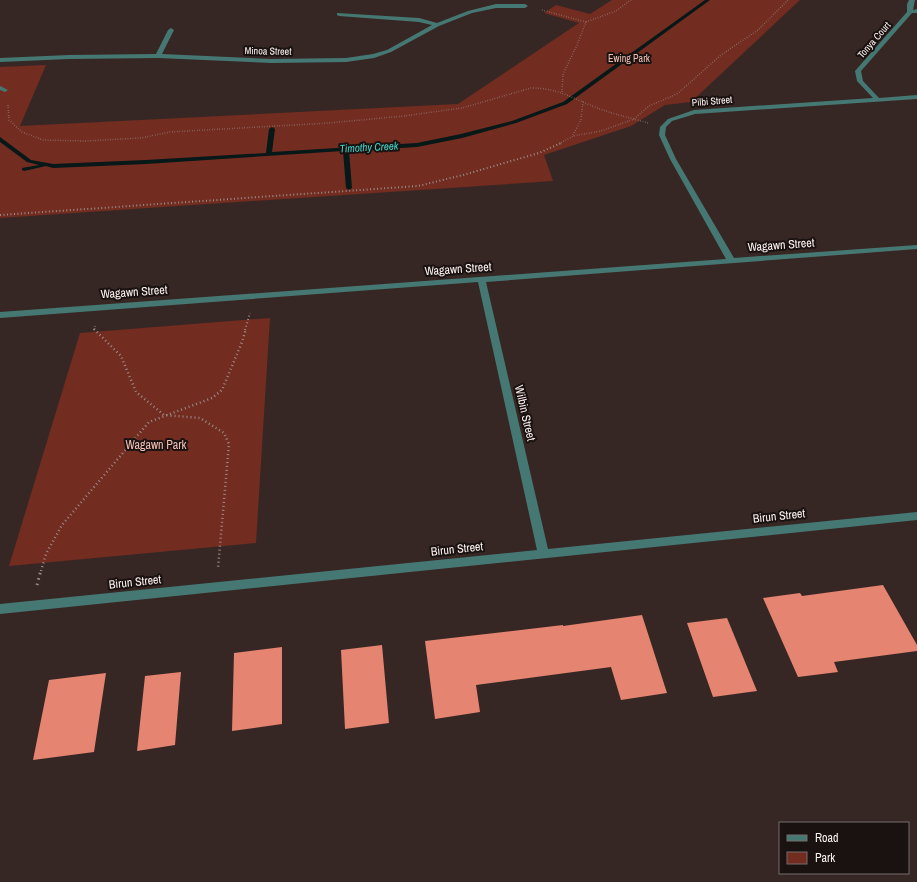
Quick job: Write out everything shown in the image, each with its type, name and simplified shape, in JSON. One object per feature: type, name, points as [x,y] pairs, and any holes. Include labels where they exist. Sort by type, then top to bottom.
[{"type":"street","points":[[912,0],[910,4],[910,12],[917,11]]},
{"type":"street","name":"Minoa Street","points":[[0,60],[69,57],[158,56],[272,61],[346,60],[374,56],[389,51],[452,18],[496,6],[525,6]]},
{"type":"street","name":"Tonya Court","points":[[877,99],[860,81],[858,71],[910,12]]},
{"type":"street","points":[[339,14],[419,20],[437,25]]},
{"type":"street","points":[[158,56],[171,30]]},
{"type":"street","name":"Pilbi Street","points":[[663,127],[670,120],[694,112],[917,97]]},
{"type":"street","points":[[663,127],[662,135],[673,159],[731,260]]},
{"type":"street","name":"Wagawn Street","points":[[0,315],[917,247]]},
{"type":"street","name":"Wilbin Street","points":[[481,279],[543,553]]},
{"type":"street","name":"Birun Street","points":[[0,609],[917,516]]},
{"type":"path","points":[[525,6],[586,22],[616,11],[631,0]]},
{"type":"path","points":[[0,215],[418,186],[463,176],[538,154],[573,136],[601,131],[634,119],[649,106],[677,94],[721,55],[758,30],[788,0]]},
{"type":"path","points":[[562,92],[561,86],[564,67],[577,47],[586,22]]},
{"type":"path","points":[[2,89],[7,100],[9,120],[22,132],[43,140],[84,142],[141,138],[170,132],[329,123],[397,117],[462,108],[531,88],[542,88],[562,92],[596,108],[663,127]]},
{"type":"path","points":[[573,136],[581,120],[583,101]]},
{"type":"path","points":[[31,606],[46,554],[62,525],[149,422],[164,415],[212,398],[222,390],[242,342],[255,295]]},
{"type":"path","points":[[99,307],[94,330],[121,356],[136,392],[164,415],[200,418],[224,434],[229,444],[217,586]]},
{"type":"green space","name":"Ewing Park","points":[[612,0],[800,0],[691,102],[665,105],[631,126],[544,155],[553,181],[0,218],[0,67],[46,65],[20,126],[458,104],[579,23],[544,13],[556,5],[590,14]]},
{"type":"green space","name":"Wagawn Park","points":[[270,318],[256,543],[9,566],[80,333]]},
{"type":"building","points":[[883,585],[917,645],[917,651],[834,662],[838,672],[798,677],[763,598],[800,593],[802,596]]},
{"type":"building","points":[[642,615],[667,693],[621,700],[611,667],[476,685],[480,712],[435,719],[425,641],[563,626]]},
{"type":"building","points":[[727,618],[757,691],[713,697],[687,623]]},
{"type":"building","points":[[382,645],[389,723],[345,729],[341,650]]},
{"type":"building","points":[[282,647],[282,724],[232,731],[234,653]]},
{"type":"building","points":[[181,672],[175,745],[137,751],[145,676]]},
{"type":"building","points":[[106,673],[94,752],[33,760],[49,680]]},
{"type":"waterway","name":"Timothy Creek","points":[[346,149],[417,145],[462,136],[514,122],[565,103],[708,0]]},
{"type":"waterway","points":[[269,154],[272,129]]},
{"type":"waterway","name":"Timothy Creek","points":[[0,139],[29,161],[53,166],[146,162],[346,149]]},
{"type":"waterway","points":[[346,149],[349,188]]},
{"type":"waterway","points":[[24,169],[43,166]]}]
